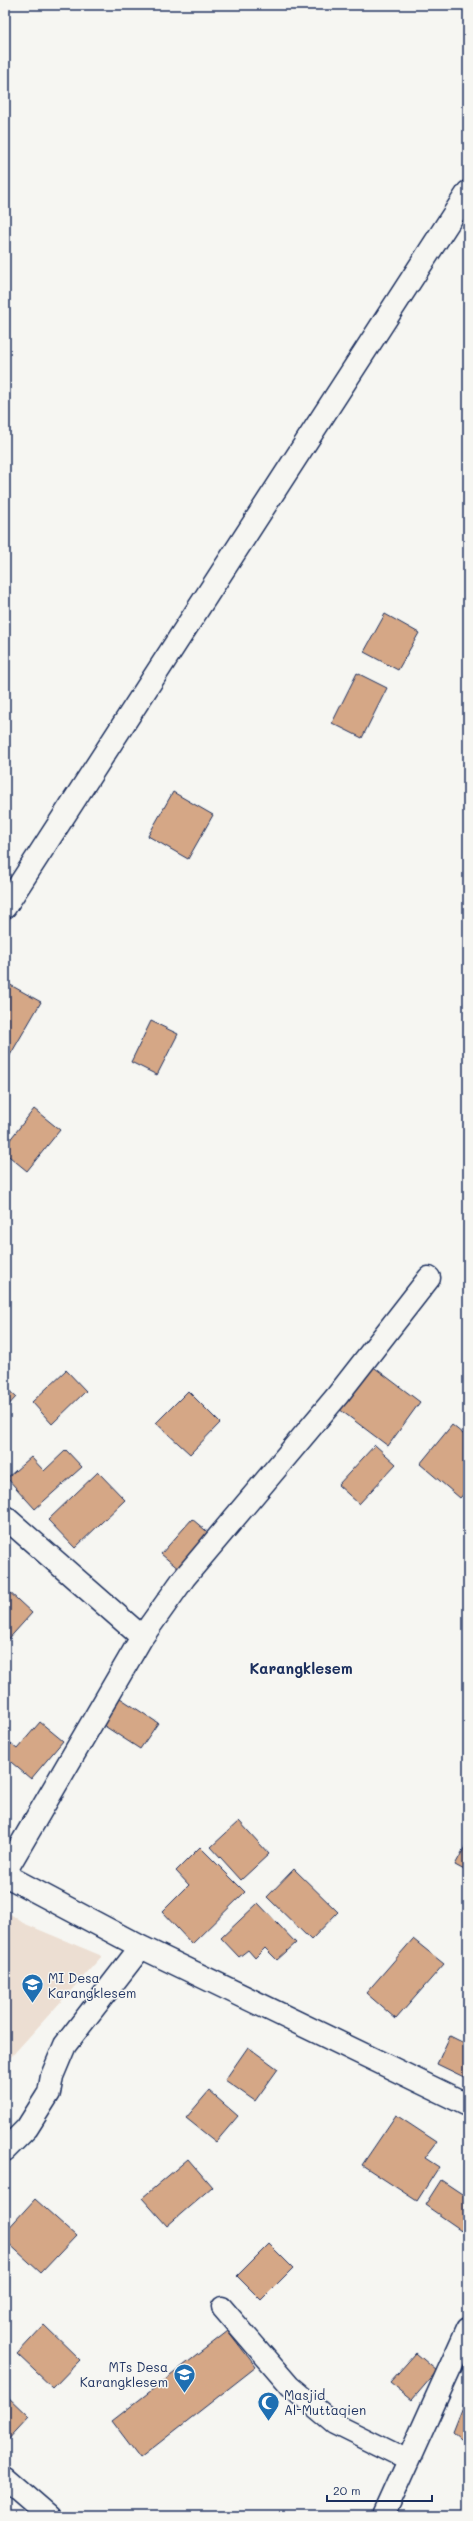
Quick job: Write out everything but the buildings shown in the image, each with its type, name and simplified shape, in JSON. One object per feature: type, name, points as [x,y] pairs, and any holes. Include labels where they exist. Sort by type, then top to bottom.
[{"type":"street","points":[[5,907],[468,192]]},
{"type":"street","points":[[428,1278],[337,1396],[184,1578],[142,1637],[5,1873],[140,1946],[468,2105]]},
{"type":"street","points":[[5,1517],[142,1637]]},
{"type":"street","points":[[5,2150],[27,2128],[49,2093],[52,2076],[65,2045],[140,1946]]},
{"type":"street","points":[[383,2516],[468,2328]]},
{"type":"street","points":[[5,2478],[49,2516]]},
{"type":"lane","points":[[222,2307],[290,2386],[327,2418],[335,2424],[408,2460]]},
{"type":"shaded area","name":"MI Desa Karangklesem","points":[[5,1910],[23,1923],[102,1956],[10,2058],[5,2053]]},
{"type":"place","name":"MI Desa Karangklesem","points":[[32,2004]]},
{"type":"place","name":"MTs Desa Karangklesem","points":[[184,2394]]},
{"type":"place","name":"Masjid Al-Muttaqien","points":[[269,2422]]},
{"type":"district","name":"Karangklesem","points":[[301,1669]]}]
